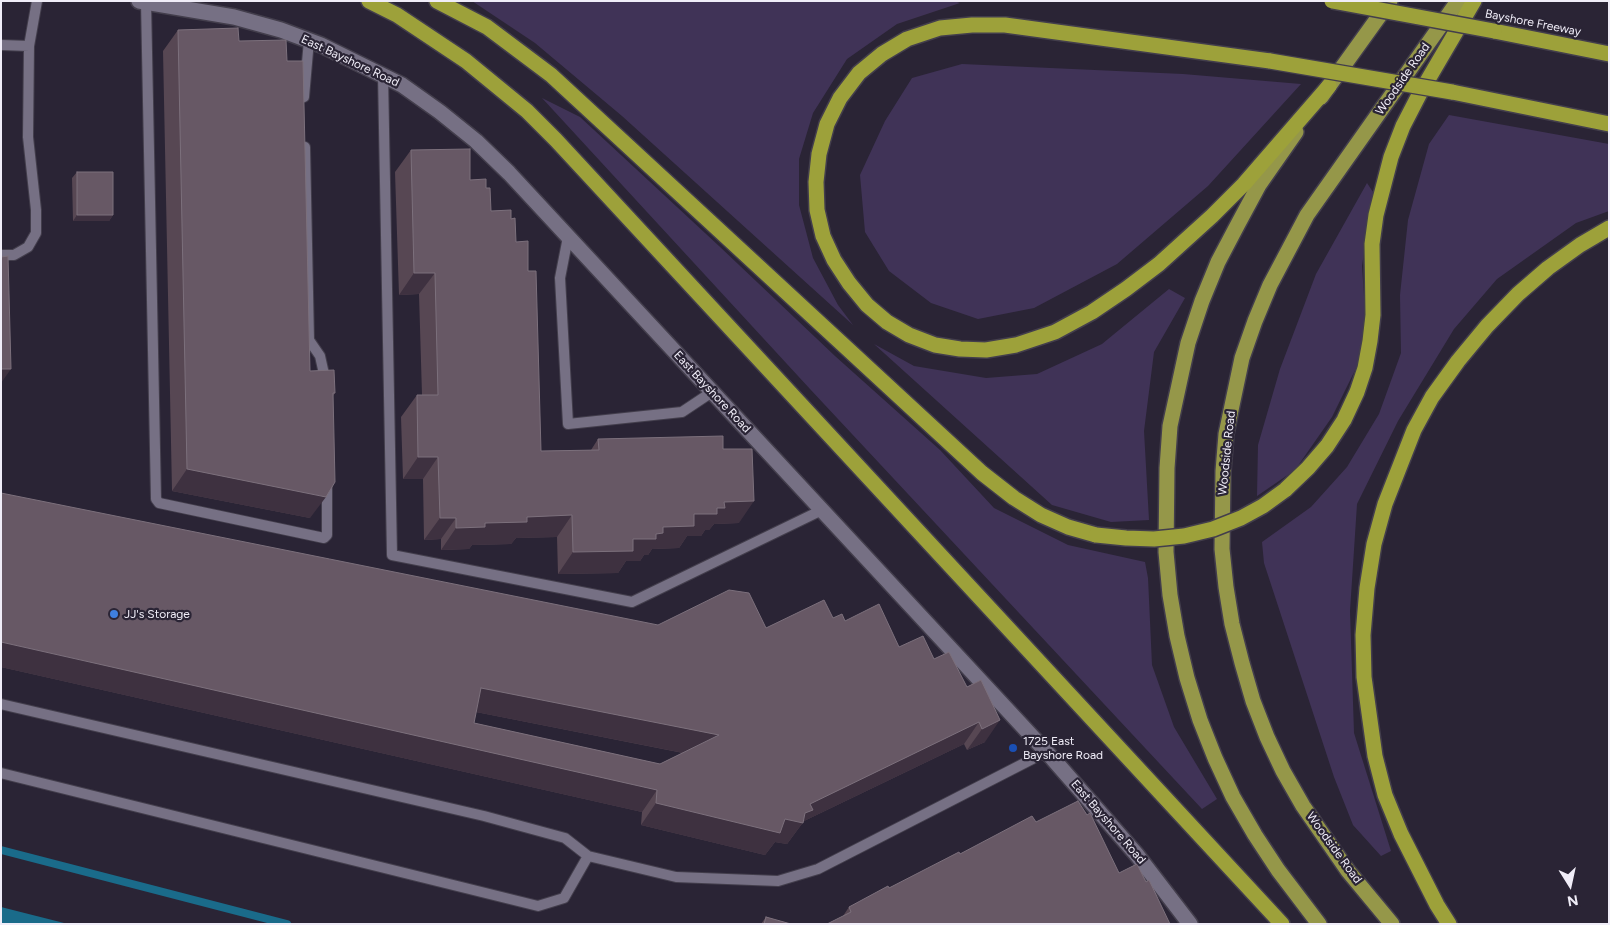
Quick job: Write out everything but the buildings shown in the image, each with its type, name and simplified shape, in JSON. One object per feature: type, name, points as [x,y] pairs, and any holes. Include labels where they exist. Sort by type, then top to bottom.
[{"type":"highway","points":[[369,1],[397,15],[466,61],[527,111],[550,134],[1282,924]]},
{"type":"highway","points":[[437,1],[486,27],[551,75],[982,473],[1014,498],[1041,515],[1068,527],[1096,535],[1154,539],[1184,536],[1213,529],[1263,506],[1285,490],[1308,468],[1327,446],[1344,420],[1357,392],[1365,368],[1370,341],[1373,315],[1372,244],[1376,215],[1391,157],[1402,126],[1418,95],[1474,1]]},
{"type":"highway","name":"Bayshore Freeway","points":[[1332,1],[1609,54]]},
{"type":"highway","points":[[1319,924],[1278,870],[1233,797],[1200,720],[1187,678],[1170,595],[1166,552],[1167,468],[1170,426],[1188,343],[1218,262],[1259,185],[1390,1]]},
{"type":"highway","name":"Woodside Road","points":[[1392,924],[1348,871],[1303,806],[1267,737],[1242,663],[1232,624],[1226,587],[1222,540],[1223,472],[1226,434],[1242,358],[1270,285],[1307,215],[1458,1]]},
{"type":"highway","points":[[1329,86],[1244,184],[1159,264],[1092,312],[1055,332],[1016,345],[986,350],[960,349],[935,345],[902,331],[887,322],[867,305],[848,283],[834,260],[823,236],[817,210],[816,182],[819,154],[828,124],[840,98],[859,73],[882,54],[907,39],[940,28],[972,25],[1005,25],[1270,61],[1452,92],[1609,124]]},
{"type":"highway","points":[[1449,924],[1429,891],[1401,834],[1385,795],[1375,756],[1364,678],[1363,634],[1367,588],[1374,544],[1385,504],[1414,430],[1432,397],[1458,361],[1487,326],[1518,294],[1548,268],[1580,245],[1609,228]]},
{"type":"street","name":"East Bayshore Road","points":[[143,2],[234,17],[309,40],[361,63],[402,85],[476,141],[510,173],[1046,752],[1138,855],[1190,924]]},
{"type":"lane","points":[[1,255],[14,255],[28,247],[36,233],[36,210],[28,137],[29,46],[37,1]]},
{"type":"lane","points":[[143,2],[156,499],[160,503],[324,538],[327,535],[327,476]]},
{"type":"lane","points":[[304,106],[303,87],[309,40]]},
{"type":"lane","points":[[1,45],[29,46]]},
{"type":"lane","points":[[383,75],[392,555],[632,602],[822,510]]},
{"type":"lane","points":[[304,136],[310,340],[320,356],[326,379],[326,398]]},
{"type":"lane","points":[[568,236],[560,278],[568,424],[682,412],[712,392]]},
{"type":"lane","points":[[1,704],[484,816],[565,838],[588,856],[676,877],[778,881],[818,868],[1046,752]]},
{"type":"lane","points":[[1,773],[538,906],[564,898],[588,856]]},
{"type":"shaded area","points":[[472,1],[954,1],[960,3],[897,24],[847,59],[813,113],[799,159],[799,205],[813,258],[838,305],[853,325],[622,116],[535,43]]},
{"type":"shaded area","points":[[962,64],[1183,74],[1301,84],[1208,186],[1117,264],[1034,308],[978,319],[931,303],[889,271],[865,232],[860,175],[885,121],[912,78]]},
{"type":"shaded area","points":[[542,98],[580,117],[835,356],[940,450],[994,508],[1068,545],[1145,562],[1148,578],[1152,665],[1174,727],[1217,799],[1202,809],[810,389]]},
{"type":"shaded area","points":[[1449,115],[1609,144],[1609,211],[1576,223],[1497,279],[1454,329],[1398,421],[1357,504],[1350,611],[1354,733],[1391,851],[1381,856],[1353,825],[1334,777],[1264,563],[1262,542],[1311,507],[1347,467],[1379,414],[1401,353],[1400,295],[1408,220],[1429,144]]},
{"type":"shaded area","points":[[1367,183],[1373,192],[1362,266],[1365,311],[1361,358],[1332,417],[1295,470],[1257,496],[1258,445],[1280,369],[1316,274]]},
{"type":"shaded area","points":[[1169,289],[1185,298],[1154,352],[1144,431],[1149,520],[1111,522],[1052,505],[874,344],[914,366],[986,378],[1037,374],[1102,344]]},
{"type":"water","points":[[1,907],[68,924],[1,924]]},
{"type":"waterway","points":[[1,850],[287,924]]},
{"type":"place","name":"JJ's Storage","points":[[114,614]]},
{"type":"place","name":"1725 East Bayshore Road","points":[[1013,748]]}]
